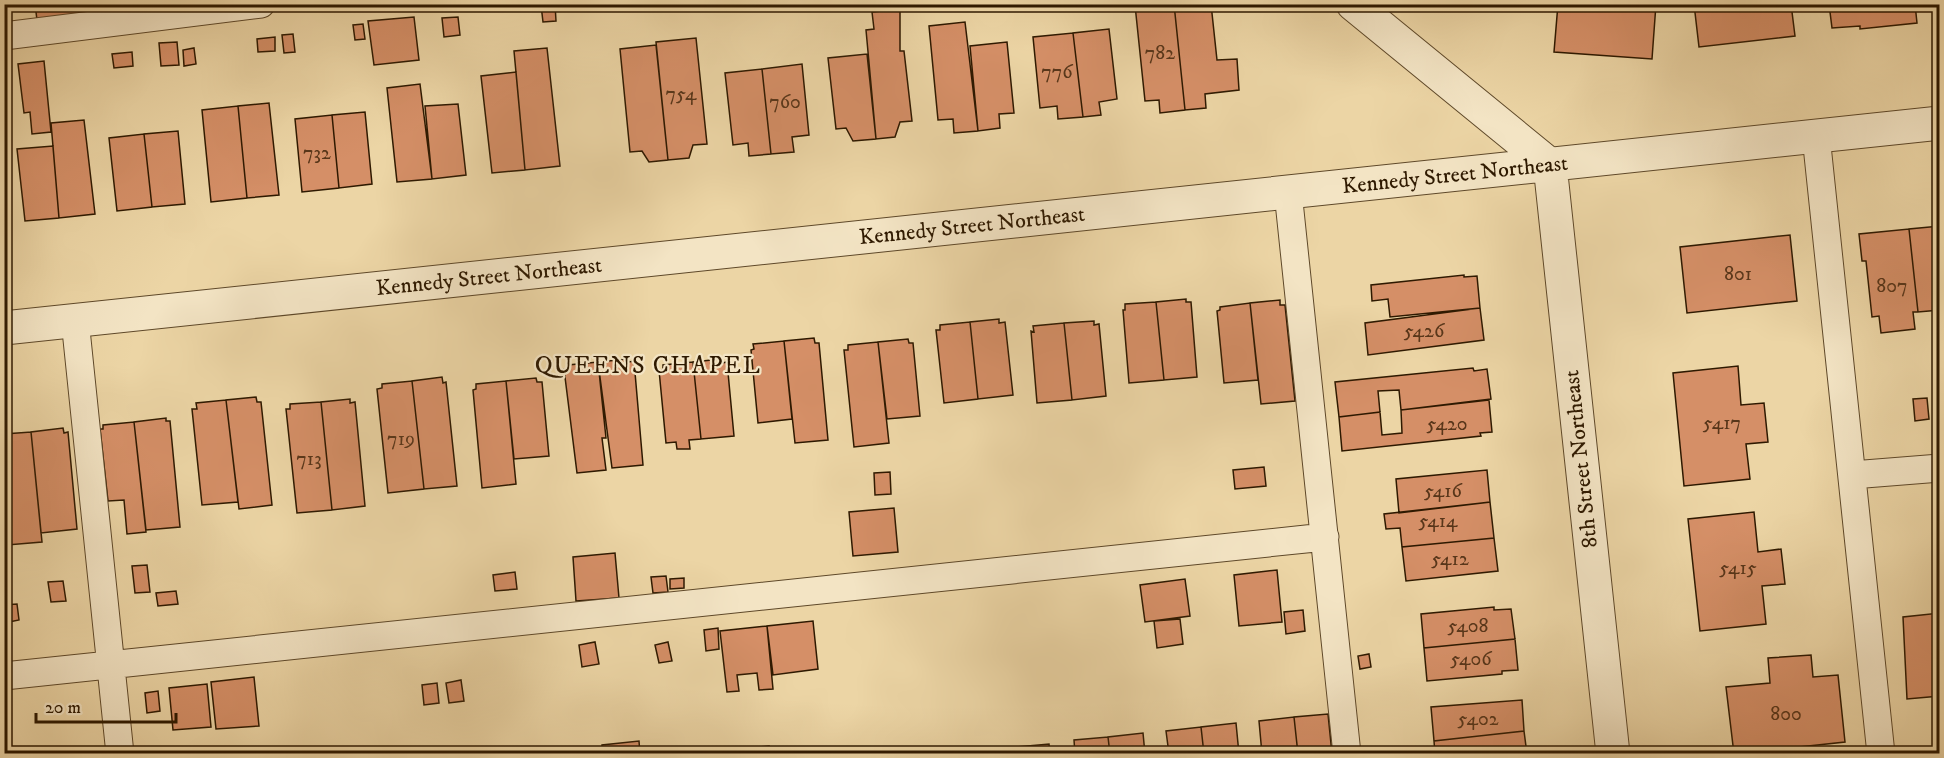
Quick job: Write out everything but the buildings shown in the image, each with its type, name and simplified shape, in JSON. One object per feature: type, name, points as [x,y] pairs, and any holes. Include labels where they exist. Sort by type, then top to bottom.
[{"type":"street","points":[[1353,4],[1550,165]]},
{"type":"street","name":"Kennedy Street Northeast","points":[[4,328],[1940,123]]},
{"type":"street","name":"8th Street Northeast","points":[[1550,165],[1613,753]]},
{"type":"lane","points":[[4,36],[261,4]]},
{"type":"lane","points":[[1816,136],[1881,753]]},
{"type":"lane","points":[[1288,192],[1347,753]]},
{"type":"lane","points":[[75,320],[120,753]]},
{"type":"lane","points":[[1852,475],[1940,468]]},
{"type":"lane","points":[[4,676],[1325,537]]},
{"type":"district","name":"QUEENS CHAPEL","points":[[648,366]]}]
